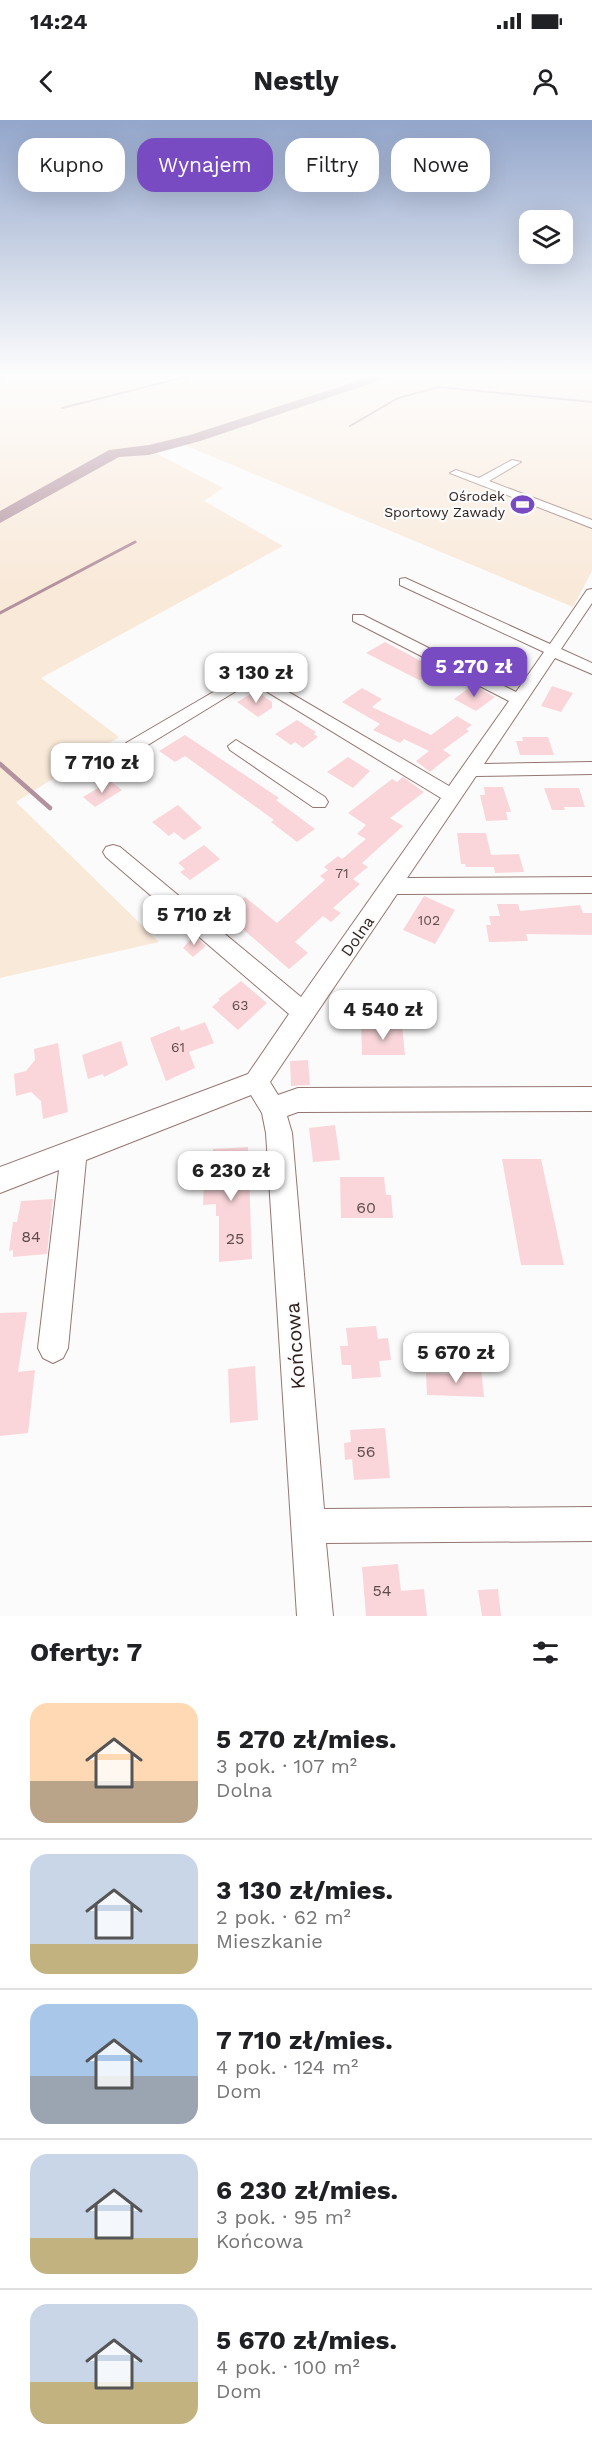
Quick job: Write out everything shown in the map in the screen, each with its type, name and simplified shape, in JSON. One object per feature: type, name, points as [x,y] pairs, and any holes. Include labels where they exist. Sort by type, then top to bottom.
[{"type":"street","points":[[479,482],[516,462]]},
{"type":"street","points":[[456,473],[592,524]]},
{"type":"street","points":[[405,582],[592,669]]},
{"type":"street","name":"Dolna","points":[[256,1082],[592,593]]},
{"type":"street","points":[[358,618],[500,692],[519,699]]},
{"type":"street","points":[[132,747],[251,675],[452,796]]},
{"type":"street","points":[[236,746],[319,802]]},
{"type":"street","points":[[469,770],[592,768]]},
{"type":"street","points":[[113,852],[303,1012]]},
{"type":"street","points":[[392,886],[592,885]]},
{"type":"street","points":[[0,1180],[256,1082]]},
{"type":"street","name":"Końcowa","points":[[256,1082],[273,1109],[279,1133],[315,1616]]},
{"type":"street","points":[[273,1109],[298,1100],[592,1099]]},
{"type":"street","points":[[53,1348],[74,1152]]},
{"type":"street","points":[[308,1526],[592,1524]]},
{"type":"shaded area","points":[[0,446],[176,446],[154,452],[223,488],[204,501],[283,546],[41,678],[119,737],[16,802],[159,942],[0,978]]},
{"type":"shaded area","points":[[186,446],[592,446],[592,571],[573,607]]},
{"type":"building","points":[[385,642],[438,670],[425,679],[419,680],[366,653]]},
{"type":"building","points":[[473,685],[495,697],[476,711],[454,699]]},
{"type":"building","points":[[552,686],[573,693],[561,712],[541,706]]},
{"type":"building","points":[[362,688],[382,699],[372,707],[431,735],[457,716],[472,725],[466,729],[469,731],[443,750],[451,755],[430,772],[416,761],[429,751],[404,739],[400,743],[373,730],[380,724],[342,702]]},
{"type":"building","points":[[256,691],[272,702],[272,708],[258,717],[237,702]]},
{"type":"building","points":[[297,720],[316,732],[314,734],[318,737],[303,748],[295,742],[291,745],[275,734]]},
{"type":"building","points":[[185,735],[279,798],[276,800],[315,829],[297,842],[271,822],[274,820],[185,756],[175,762],[159,751]]},
{"type":"building","points":[[522,737],[548,737],[554,755],[520,755],[516,741],[523,741]]},
{"type":"building","points":[[348,757],[370,771],[353,788],[327,772]]},
{"type":"building","points":[[403,777],[424,792],[390,818],[403,826],[362,863],[368,867],[353,879],[360,884],[333,908],[341,913],[331,922],[323,916],[295,942],[308,953],[289,969],[224,913],[245,897],[277,923],[325,880],[320,876],[328,870],[324,867],[338,856],[342,859],[366,839],[357,834],[366,825],[348,813],[392,779],[397,782]]},
{"type":"building","points":[[110,781],[122,790],[95,807],[83,797]]},
{"type":"building","points":[[484,787],[503,787],[511,812],[506,812],[508,820],[486,821],[480,795],[485,795]]},
{"type":"building","points":[[544,788],[579,788],[585,807],[564,807],[565,810],[552,810]]},
{"type":"building","points":[[178,805],[202,828],[184,840],[174,832],[169,836],[152,822]]},
{"type":"building","points":[[457,833],[486,833],[491,855],[519,854],[524,872],[495,873],[494,867],[466,867],[465,864],[461,864]]},
{"type":"building","points":[[204,845],[220,859],[190,880],[180,872],[185,869],[178,863]]},
{"type":"building","points":[[424,896],[455,910],[435,944],[403,930]]},
{"type":"building","points":[[497,904],[518,904],[520,911],[580,905],[583,913],[592,913],[592,935],[526,934],[528,941],[489,942],[486,925],[491,925],[489,916],[500,916]]},
{"type":"building","points":[[194,935],[206,946],[193,957],[183,948]]},
{"type":"building","points":[[241,981],[267,1003],[238,1030],[212,1007],[220,1000],[218,999]]},
{"type":"building","points":[[205,1022],[214,1043],[189,1052],[195,1068],[166,1081],[150,1038],[179,1026],[181,1031]]},
{"type":"building","points":[[361,1026],[402,1026],[405,1055],[362,1055]]},
{"type":"building","points":[[121,1041],[128,1065],[104,1077],[103,1074],[88,1079],[82,1055]]},
{"type":"building","points":[[58,1043],[68,1112],[43,1119],[41,1101],[31,1092],[16,1096],[14,1074],[26,1071],[35,1060],[34,1049]]},
{"type":"building","points":[[308,1060],[310,1085],[291,1086],[290,1061]]},
{"type":"building","points":[[335,1125],[340,1160],[313,1162],[309,1128]]},
{"type":"building","points":[[248,1147],[252,1259],[219,1262],[219,1216],[216,1216],[216,1204],[203,1205],[204,1181],[213,1180],[213,1149]]},
{"type":"building","points":[[502,1159],[541,1159],[564,1265],[521,1265]]},
{"type":"building","points":[[340,1177],[384,1177],[386,1195],[391,1195],[393,1218],[341,1218]]},
{"type":"building","points":[[53,1199],[47,1254],[13,1257],[13,1250],[9,1251],[13,1222],[17,1222],[21,1201]]},
{"type":"building","points":[[27,1312],[18,1372],[35,1370],[28,1433],[0,1436],[0,1313]]},
{"type":"building","points":[[376,1326],[378,1339],[388,1338],[391,1360],[379,1361],[381,1377],[352,1379],[351,1365],[342,1365],[340,1346],[348,1346],[346,1328]]},
{"type":"building","points":[[255,1366],[258,1420],[230,1423],[228,1369]]},
{"type":"building","points":[[461,1367],[481,1368],[484,1397],[427,1395],[426,1373],[461,1374]]},
{"type":"building","points":[[385,1428],[390,1478],[354,1480],[352,1459],[345,1460],[344,1443],[351,1442],[350,1430]]},
{"type":"building","points":[[398,1564],[401,1591],[424,1589],[427,1616],[366,1616],[362,1567]]},
{"type":"building","points":[[498,1589],[501,1616],[482,1616],[478,1590]]},
{"type":"waterway","points":[[0,518],[115,453],[149,450],[165,446]]},
{"type":"waterway","points":[[0,613],[135,542]]},
{"type":"waterway","points":[[0,764],[50,808]]},
{"type":"place","name":"Ośrodek Sportowy Zawady","points":[[523,504]]}]
